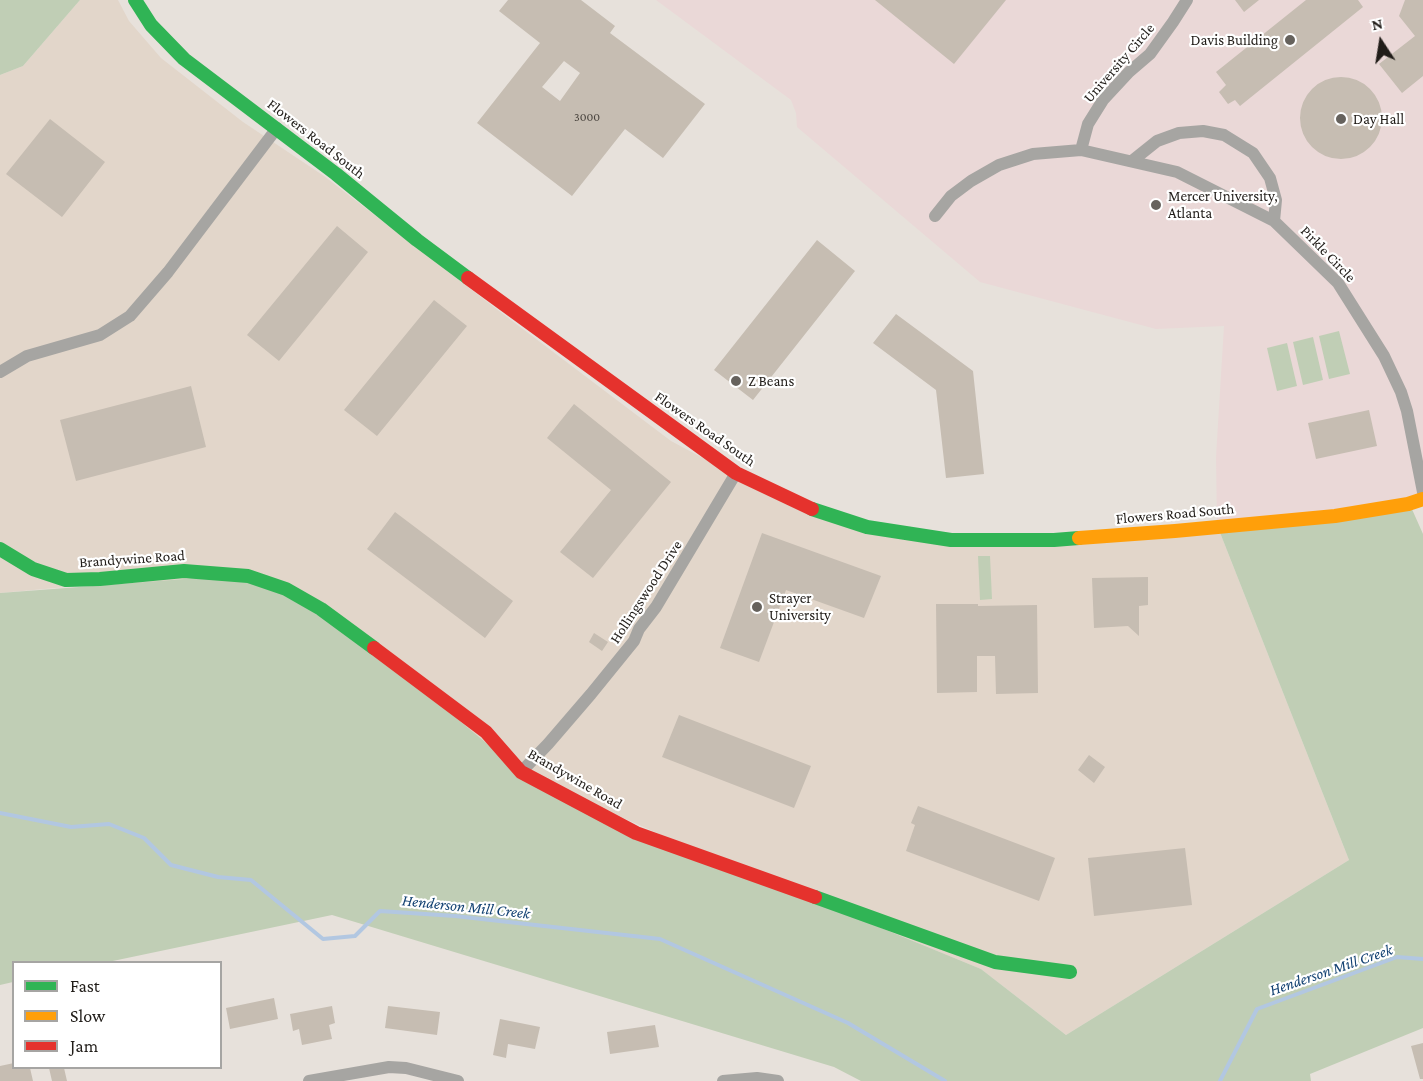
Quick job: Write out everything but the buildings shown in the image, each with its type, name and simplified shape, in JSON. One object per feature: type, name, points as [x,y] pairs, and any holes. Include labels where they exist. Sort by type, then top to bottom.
[{"type":"street","name":"Flowers Road South","points":[[135,0],[152,25],[184,58],[336,174],[417,240],[736,473],[808,508],[867,527],[951,540],[1054,540],[1335,516],[1408,504],[1423,499]]},
{"type":"street","name":"University Circle","points":[[1081,150],[1088,124],[1103,100],[1129,72],[1150,54],[1187,0]]},
{"type":"street","points":[[0,372],[27,356],[100,335],[130,316],[168,272],[277,128]]},
{"type":"street","points":[[1132,161],[1157,141],[1179,133],[1203,132],[1224,135],[1253,153],[1270,178],[1276,200],[1274,221]]},
{"type":"street","name":"Pirkle Circle","points":[[935,216],[951,196],[999,165],[1033,154],[1081,150],[1177,172],[1274,221],[1338,283],[1384,356],[1407,411],[1423,492]]},
{"type":"street","name":"Hollingswood Drive","points":[[521,772],[634,641],[639,629],[656,607],[736,473]]},
{"type":"street","name":"Brandywine Road","points":[[0,549],[33,569],[66,580],[184,571],[248,576],[286,589],[321,609],[486,732],[521,772],[636,833],[995,962],[1070,972]]},
{"type":"street","points":[[309,1081],[389,1067],[406,1068],[458,1081]]},
{"type":"street","points":[[723,1081],[757,1078],[778,1081]]},
{"type":"shaded area","points":[[80,0],[118,0],[129,21],[161,58],[243,122],[324,176],[671,441],[774,496],[925,543],[1217,525],[1349,860],[1066,1035],[981,969],[740,870],[99,584],[0,593],[0,75],[23,66]]},
{"type":"shaded area","name":"Mercer University, Atlanta","points":[[656,0],[1423,0],[1423,502],[1217,525],[1216,457],[1224,326],[1156,329],[980,282],[797,127],[796,113],[791,100]]},
{"type":"green space","points":[[0,0],[80,0],[23,66],[0,75]]},
{"type":"green space","points":[[1339,331],[1350,374],[1329,379],[1319,336]]},
{"type":"green space","points":[[1313,337],[1323,380],[1303,385],[1293,342]]},
{"type":"green space","points":[[1287,343],[1297,386],[1277,391],[1267,348]]},
{"type":"green space","points":[[1411,507],[1423,534],[1423,1028],[1310,1074],[1311,1081],[861,1081],[834,1067],[332,915],[113,961],[12,961],[12,982],[0,985],[0,593],[198,578],[255,579],[310,610],[384,658],[539,787],[981,969],[1066,1035],[1349,860],[1217,525]]},
{"type":"green space","points":[[978,556],[990,556],[992,599],[980,600]]},
{"type":"waterway","name":"Henderson Mill Creek","points":[[0,813],[71,827],[109,824],[144,838],[171,865],[218,877],[251,880],[323,939],[355,936],[380,911],[455,916],[660,939],[848,1023],[945,1081]]},
{"type":"waterway","name":"Henderson Mill Creek","points":[[1220,1081],[1257,1009],[1397,957],[1423,959]]},
{"type":"traffic: fast","points":[[135,0],[151,25],[184,59],[468,278]]},
{"type":"traffic: fast","points":[[812,509],[867,527],[951,540],[1079,538]]},
{"type":"traffic: fast","points":[[0,549],[33,569],[66,580],[184,571],[248,576],[286,589],[321,609],[374,648]]},
{"type":"traffic: fast","points":[[815,897],[995,962],[1070,972]]},
{"type":"traffic: slow","points":[[1079,538],[1335,516],[1408,504],[1423,499]]},
{"type":"traffic: jam","points":[[468,278],[736,473],[812,509]]},
{"type":"traffic: jam","points":[[374,648],[486,732],[521,772],[636,833],[815,897]]},
{"type":"place","name":"Davis Building","points":[[1290,40]]},
{"type":"place","name":"Day Hall","points":[[1341,119]]},
{"type":"place","name":"Mercer University, Atlanta","points":[[1156,205]]},
{"type":"place","name":"Z Beans","points":[[736,381]]},
{"type":"place","name":"Strayer University","points":[[757,607]]}]
